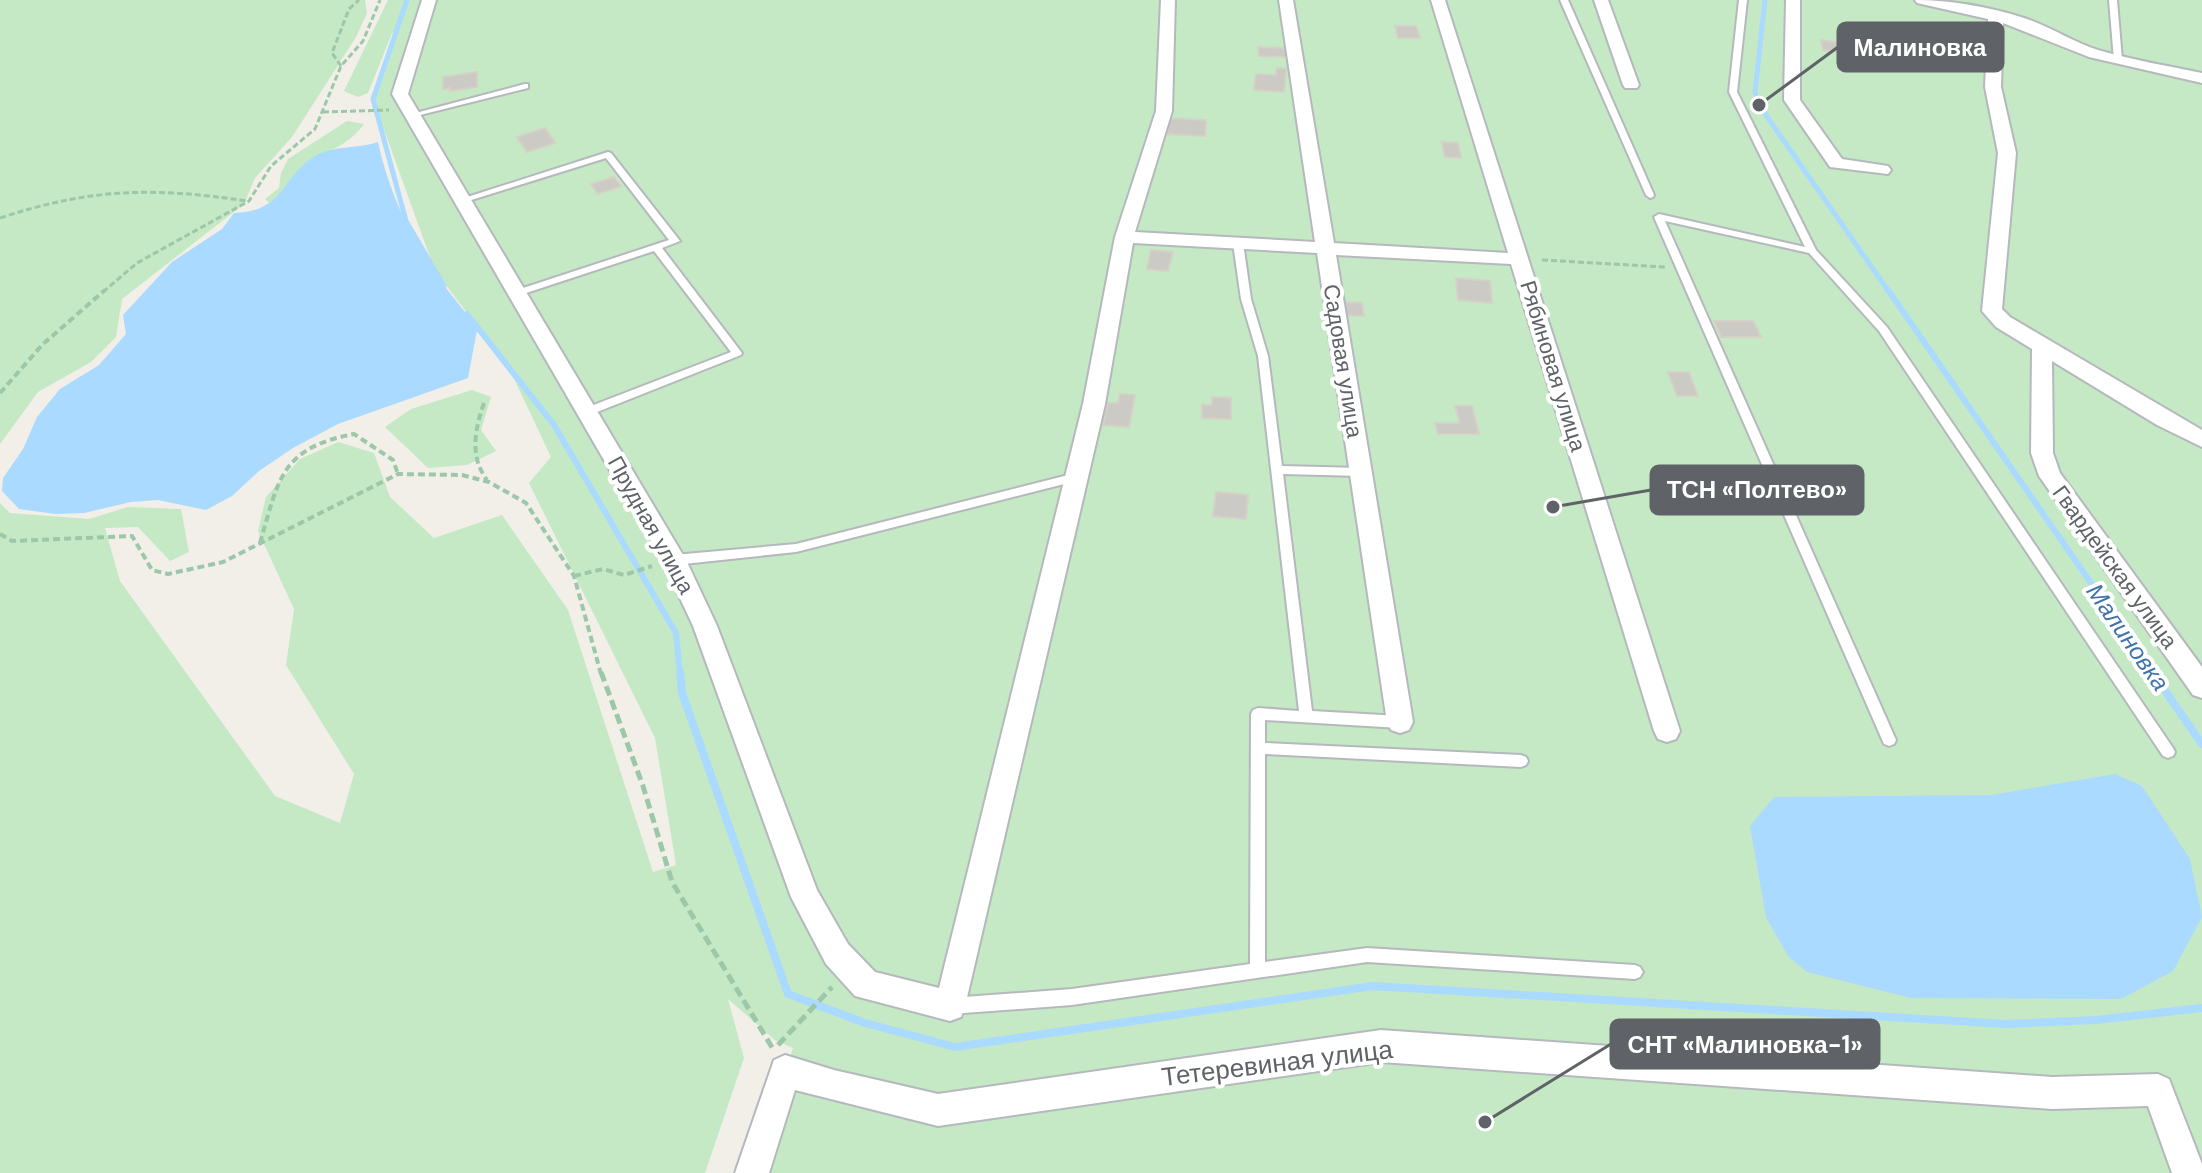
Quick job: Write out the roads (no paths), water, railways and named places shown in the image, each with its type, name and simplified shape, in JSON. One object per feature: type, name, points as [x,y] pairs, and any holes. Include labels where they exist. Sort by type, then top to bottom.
[{"type":"street","name":"Прудная улица","points":[[429,0],[400,94],[587,412],[663,563],[705,626],[805,897],[837,954],[866,985],[950,1006]]},
{"type":"street","points":[[950,1006],[1094,404],[1124,237],[1164,111],[1168,0]]},
{"type":"street","name":"Садовая улица","points":[[1286,0],[1400,722]]},
{"type":"street","name":"Рябиновая улица","points":[[1438,0],[1667,731]]},
{"type":"street","points":[[1601,0],[1631,85]]},
{"type":"street","points":[[1793,0],[1792,100],[1836,163],[1882,170]]},
{"type":"street","points":[[1919,1],[1996,15],[2021,22],[2075,48],[2202,78]]},
{"type":"street","points":[[1996,15],[1993,87],[2007,153],[1992,311],[2003,322],[2042,346],[2202,439]]},
{"type":"street","points":[[2118,60],[2119,73],[2202,91]]},
{"type":"street","points":[[1124,237],[1519,259]]},
{"type":"street","name":"Гвардейская улица","points":[[2042,346],[2042,453],[2050,476],[2202,687]]},
{"type":"street","name":"Тетеревиная улица","points":[[752,1173],[779,1061],[834,1086],[938,1110],[1381,1046],[2052,1093],[2158,1090],[2189,1173]]},
{"type":"lane","points":[[1564,0],[1650,195]]},
{"type":"lane","points":[[1743,0],[1733,92],[1812,251],[1883,329],[2168,752]]},
{"type":"lane","points":[[2113,0],[2118,60]]},
{"type":"lane","points":[[412,115],[525,86]]},
{"type":"lane","points":[[462,200],[608,155],[675,241],[517,293]]},
{"type":"lane","points":[[1812,251],[1659,217],[1889,740]]},
{"type":"lane","points":[[1238,243],[1246,299],[1263,356],[1306,717]]},
{"type":"lane","points":[[587,412],[737,353],[656,247]]},
{"type":"lane","points":[[1278,470],[1361,472]]},
{"type":"lane","points":[[663,563],[796,548],[1076,477]]},
{"type":"lane","points":[[1257,971],[1258,714],[1400,722]]},
{"type":"lane","points":[[1258,748],[1521,761]]},
{"type":"lane","points":[[950,1006],[1072,997],[1367,955],[1635,972]]},
{"type":"water","points":[[378,142],[394,196],[410,231],[429,265],[477,330],[468,378],[338,424],[293,448],[259,471],[232,496],[206,510],[158,500],[131,502],[84,513],[55,514],[19,509],[2,491],[3,478],[23,449],[37,417],[60,389],[99,365],[126,334],[123,315],[172,262],[222,229],[234,213],[250,211],[272,201],[312,158],[327,151]]},
{"type":"water","points":[[2115,774],[2142,786],[2190,859],[2202,917],[2173,971],[2121,999],[1911,998],[1807,972],[1788,956],[1766,917],[1750,826],[1774,797],[1991,795]]},
{"type":"waterway","points":[[407,0],[373,99],[406,221],[444,286]]},
{"type":"waterway","name":"Малиновка","points":[[1765,0],[1755,92],[1759,105],[1889,292]]},
{"type":"waterway","name":"Малиновка","points":[[1888,290],[2154,674]]},
{"type":"waterway","points":[[467,314],[554,425],[676,633],[680,674]]},
{"type":"waterway","points":[[680,672],[682,693],[788,994],[865,1023],[955,1047],[1373,986],[2006,1024],[2096,1020],[2202,1008]]},
{"type":"waterway","name":"Малиновка","points":[[2152,672],[2202,744]]},
{"type":"place","name":"Малиновка","points":[[1759,105]]},
{"type":"place","name":"ТСН «Полтево»","points":[[1553,507]]},
{"type":"place","name":"СНТ «Малиновка-1»","points":[[1485,1122]]}]
